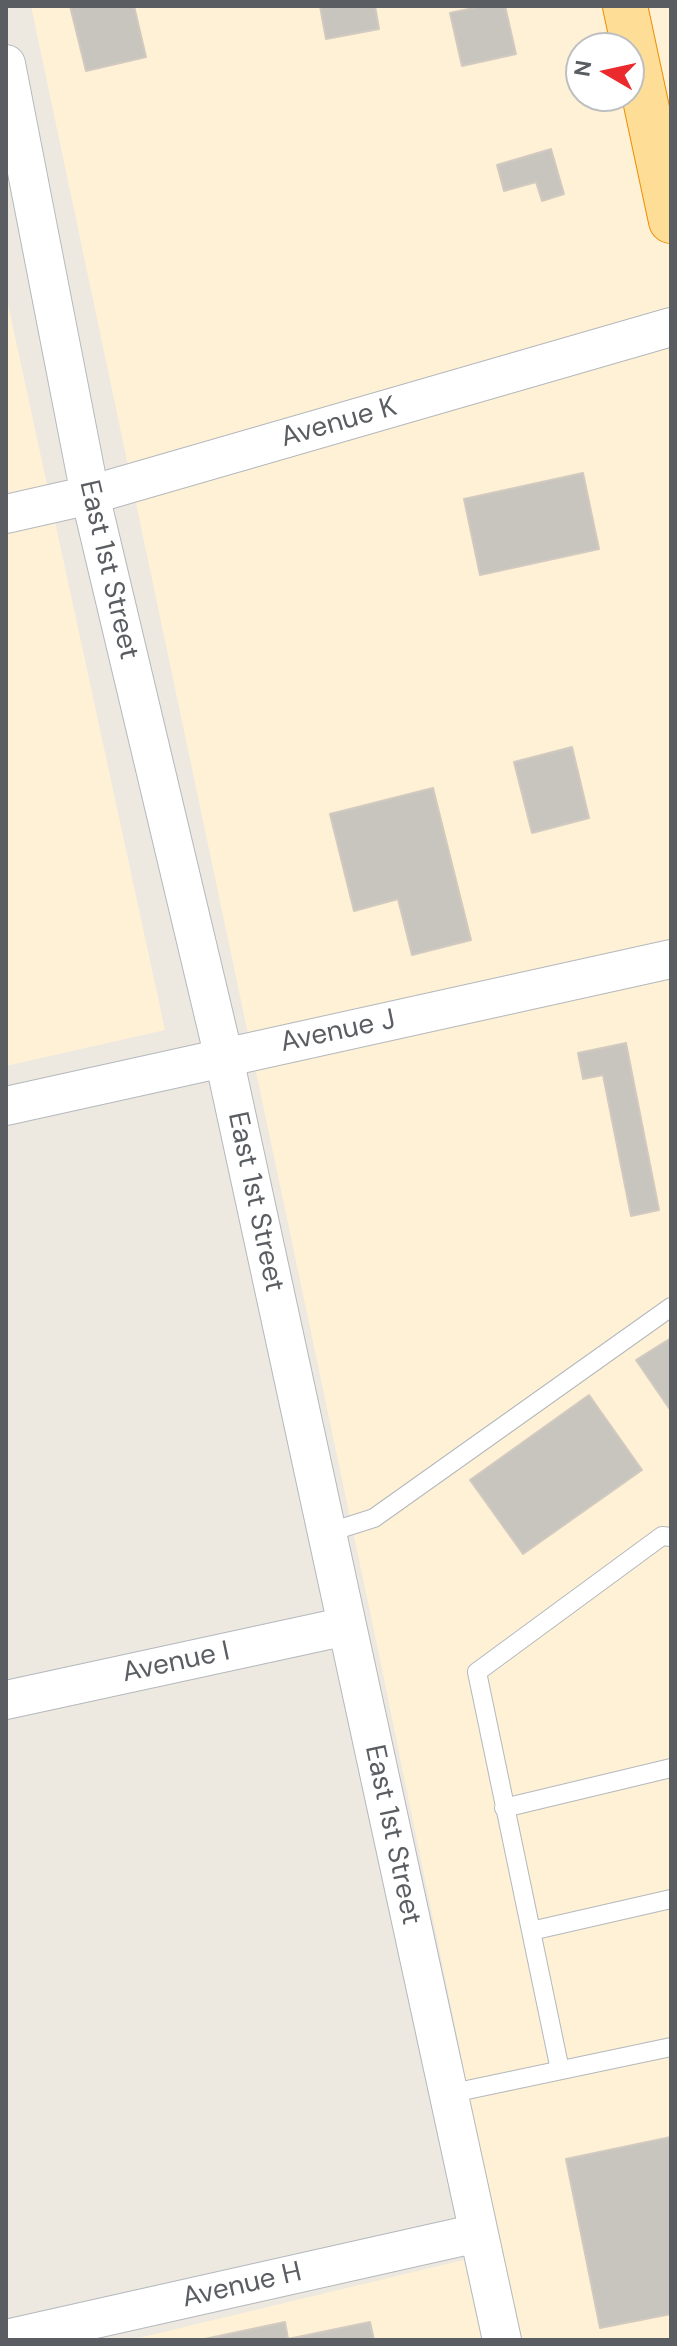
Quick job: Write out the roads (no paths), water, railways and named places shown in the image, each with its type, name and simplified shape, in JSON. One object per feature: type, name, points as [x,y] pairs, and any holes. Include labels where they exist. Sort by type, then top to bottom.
[{"type":"highway","points":[[625,6],[671,221]]},
{"type":"street","name":"East 1st Street","points":[[6,64],[90,495],[224,1058],[502,2340]]},
{"type":"street","name":"Avenue K","points":[[6,514],[90,495],[671,327]]},
{"type":"street","name":"Avenue J","points":[[6,1106],[671,959]]},
{"type":"street","name":"Avenue I","points":[[6,1700],[347,1626]]},
{"type":"street","name":"Avenue H","points":[[6,2339],[478,2233]]},
{"type":"lane","points":[[327,1533],[374,1518],[671,1307]]},
{"type":"lane","points":[[560,2070],[477,1672],[662,1536],[671,1537]]},
{"type":"lane","points":[[504,1808],[671,1768]]},
{"type":"lane","points":[[531,1931],[671,1899]]},
{"type":"lane","points":[[448,2094],[671,2047]]}]
